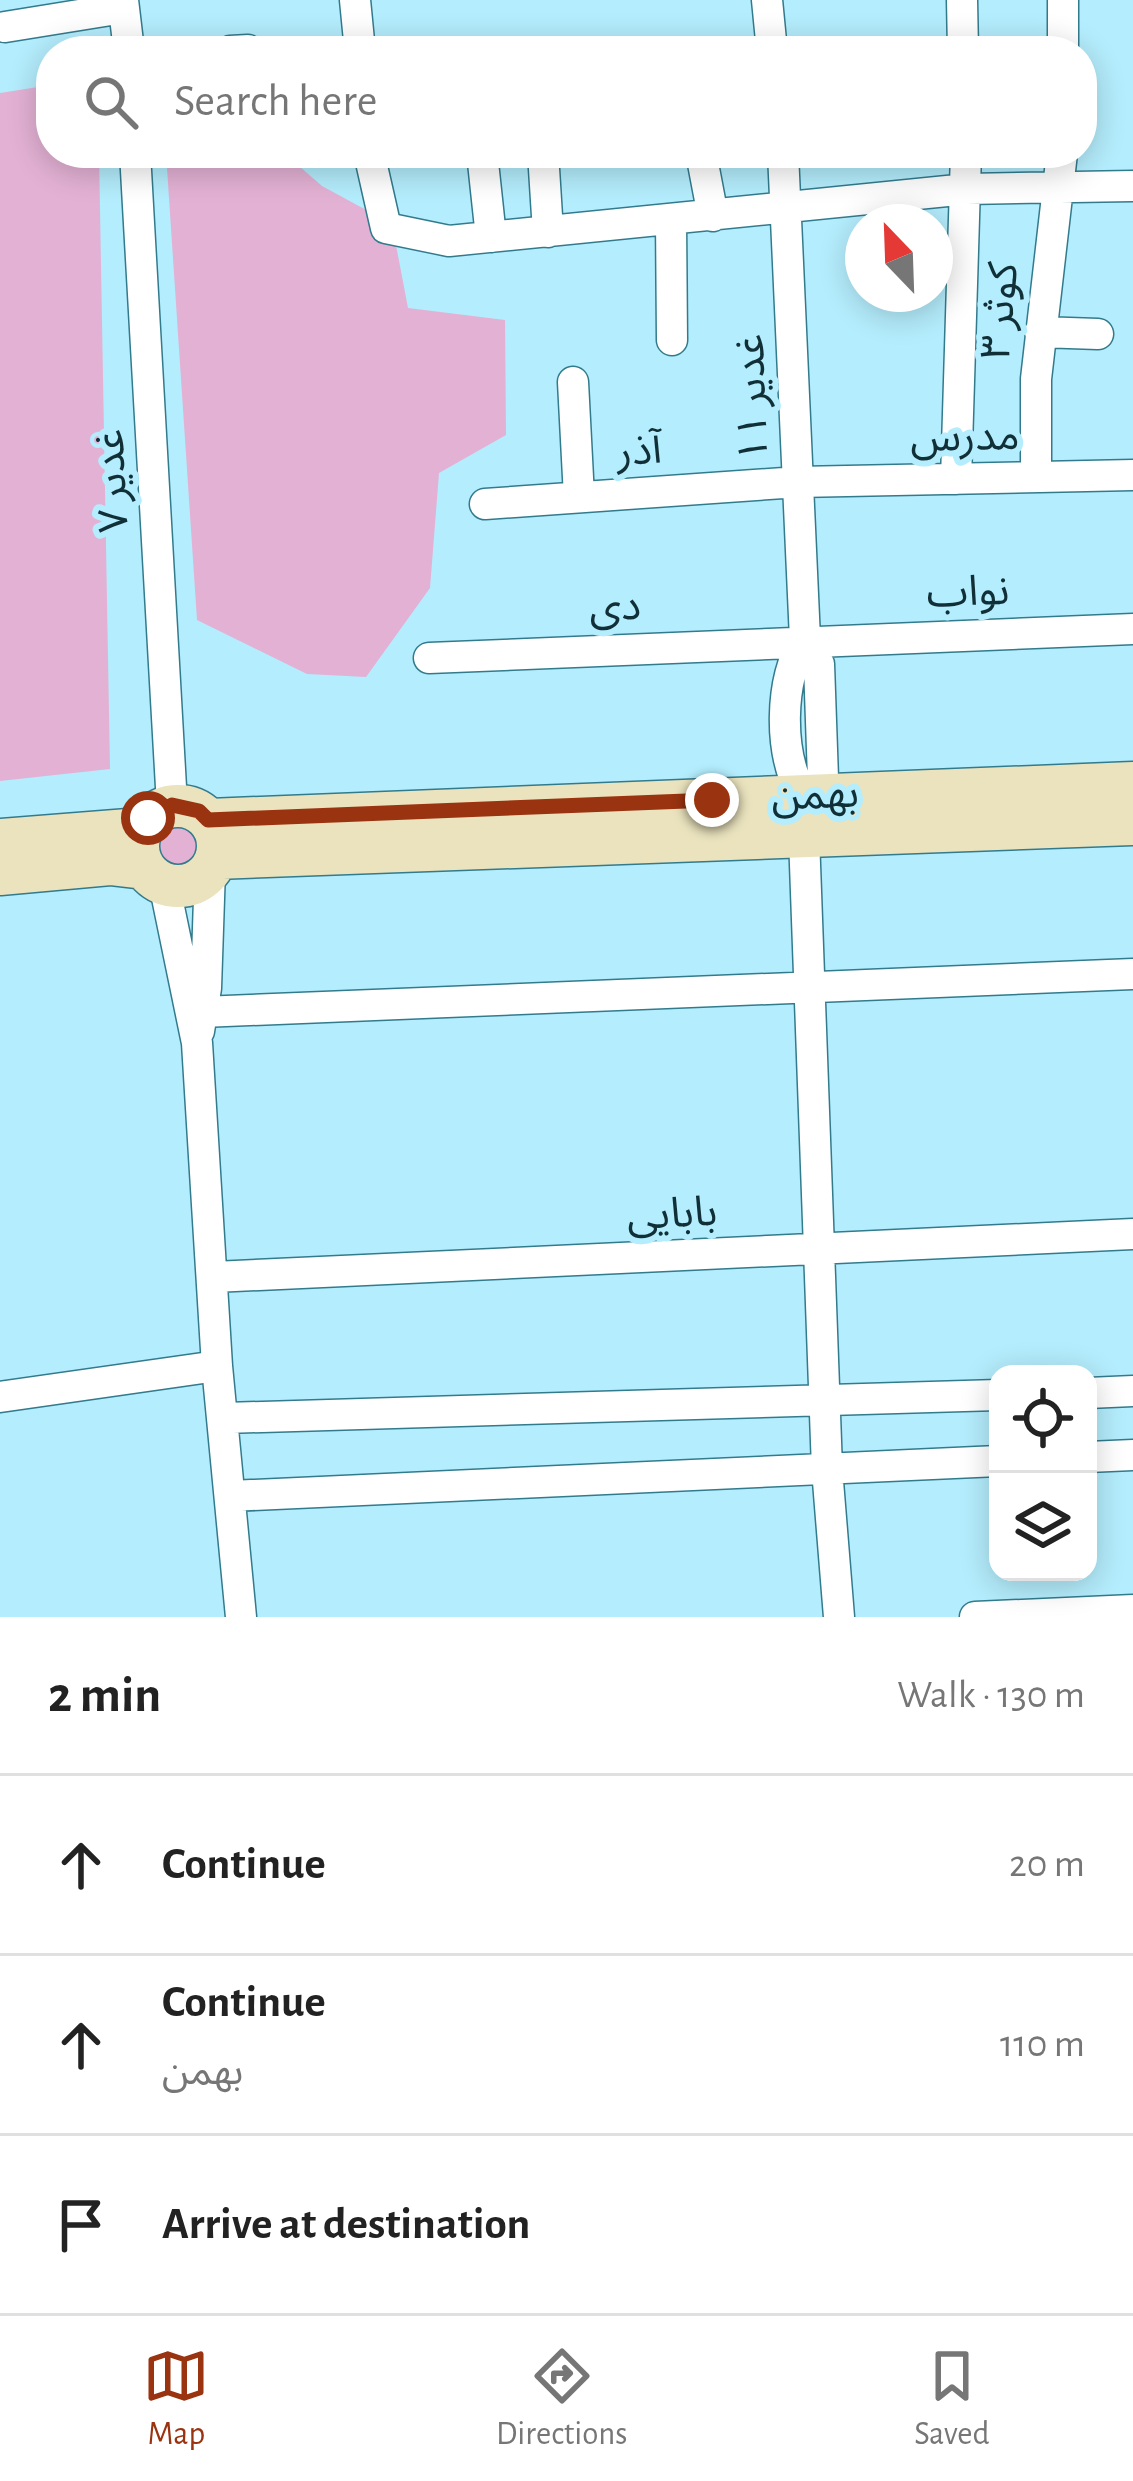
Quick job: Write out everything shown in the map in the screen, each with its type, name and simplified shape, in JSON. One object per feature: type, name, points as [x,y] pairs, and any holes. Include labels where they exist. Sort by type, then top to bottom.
[{"type":"street","points":[[356,0],[359,36]]},
{"type":"street","points":[[767,0],[771,36]]},
{"type":"street","points":[[962,0],[963,36]]},
{"type":"street","points":[[1063,0],[1063,36]]},
{"type":"street","points":[[5,27],[123,4],[127,36]]},
{"type":"street","name":"غدیر ۷","points":[[136,168],[179,848]]},
{"type":"street","points":[[372,168],[386,229],[449,241],[968,189],[1133,186]]},
{"type":"street","points":[[484,168],[491,237]]},
{"type":"street","points":[[544,168],[548,232]]},
{"type":"street","points":[[704,168],[713,216]]},
{"type":"street","name":"غدیر ۱۱","points":[[784,168],[805,639],[819,664],[823,778],[803,817]]},
{"type":"street","points":[[956,479],[967,168]]},
{"type":"street","name":"کوثر ۳","points":[[1036,477],[1040,332],[1060,168]]},
{"type":"street","points":[[671,220],[672,340]]},
{"type":"street","points":[[1040,332],[1098,334]]},
{"type":"street","points":[[573,382],[579,497]]},
{"type":"street","name":"مدرس","points":[[798,482],[1133,475]]},
{"type":"street","name":"آذر","points":[[485,504],[798,482]]},
{"type":"street","name":"نواب","points":[[805,639],[1133,628]]},
{"type":"street","name":"دی","points":[[429,658],[805,639]]},
{"type":"street","name":"بهمن","points":[[179,848],[803,817],[1133,782]]},
{"type":"street","points":[[803,817],[813,990],[827,1469],[839,1617]]},
{"type":"street","name":"بهمن","points":[[803,817],[1133,824]]},
{"type":"street","points":[[0,841],[179,848]]},
{"type":"street","points":[[0,874],[110,864],[179,848]]},
{"type":"street","points":[[179,848],[200,1028],[217,1366],[241,1617]]},
{"type":"street","points":[[179,848],[200,1028]]},
{"type":"street","points":[[200,1028],[1133,974]]},
{"type":"street","name":"بابایی","points":[[214,1277],[1133,1234]]},
{"type":"street","points":[[0,1397],[217,1366]]},
{"type":"street","points":[[1097,1393],[1133,1391]]},
{"type":"street","points":[[225,1418],[989,1395]]},
{"type":"street","points":[[1097,1457],[1133,1455]]},
{"type":"street","points":[[231,1496],[989,1461]]},
{"type":"street","points":[[975,1617],[1133,1610]]},
{"type":"shaded area","points":[[36,87],[36,168],[99,168],[110,769],[0,781],[0,93]]},
{"type":"shaded area","points":[[167,168],[301,168],[322,186],[392,224],[408,308],[505,320],[506,435],[439,473],[430,588],[366,677],[307,674],[197,620]]},
{"type":"shaded area","points":[[177,812],[200,822],[210,845],[200,868],[177,878],[154,868],[144,845],[154,822]]},
{"type":"route","points":[[148,818],[172,805],[199,811],[208,820],[712,800]]}]
